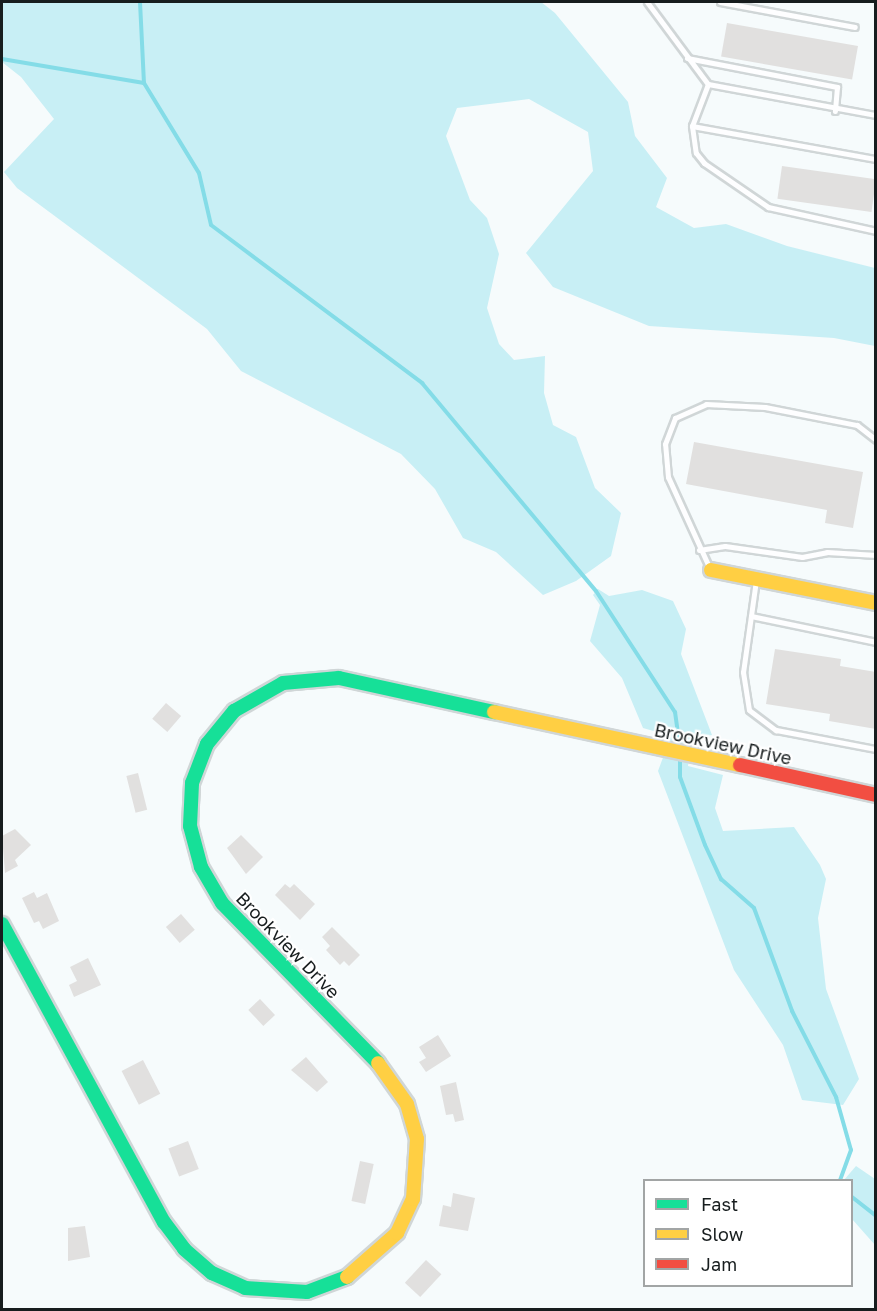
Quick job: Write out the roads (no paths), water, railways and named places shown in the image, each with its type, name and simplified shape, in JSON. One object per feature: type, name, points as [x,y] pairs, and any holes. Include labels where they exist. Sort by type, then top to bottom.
[{"type":"street","points":[[711,570],[876,603]]},
{"type":"street","name":"Brookview Drive","points":[[2,924],[164,1222],[184,1249],[212,1273],[245,1288],[308,1292],[350,1276],[397,1233],[413,1199],[417,1139],[407,1104],[391,1076],[222,903],[207,880],[194,847],[189,812],[195,770],[207,744],[224,721],[257,694],[283,683],[325,677],[876,795]]},
{"type":"lane","points":[[647,2],[708,84],[835,111],[876,115]]},
{"type":"lane","points":[[720,2],[855,27]]},
{"type":"lane","points":[[687,58],[837,87],[835,111]]},
{"type":"lane","points":[[708,84],[692,126],[696,153],[704,163],[752,199],[788,212],[876,231]]},
{"type":"lane","points":[[692,126],[876,159]]},
{"type":"lane","points":[[711,570],[699,550],[668,477],[664,444],[675,418],[706,404],[765,407],[857,425],[876,440]]},
{"type":"lane","points":[[699,550],[725,546],[802,557],[827,552],[876,555]]},
{"type":"lane","points":[[757,579],[743,672],[749,710],[777,730],[876,749]]},
{"type":"lane","points":[[751,616],[876,642]]},
{"type":"waterway","points":[[140,2],[144,83],[199,173],[211,225],[422,383],[596,591],[675,712],[680,747]]},
{"type":"waterway","points":[[2,59],[144,83]]},
{"type":"waterway","points":[[680,755],[680,777],[705,845],[721,879],[754,908],[792,1011],[836,1097],[851,1150],[840,1179]]},
{"type":"waterway","points":[[853,1198],[876,1216]]}]
